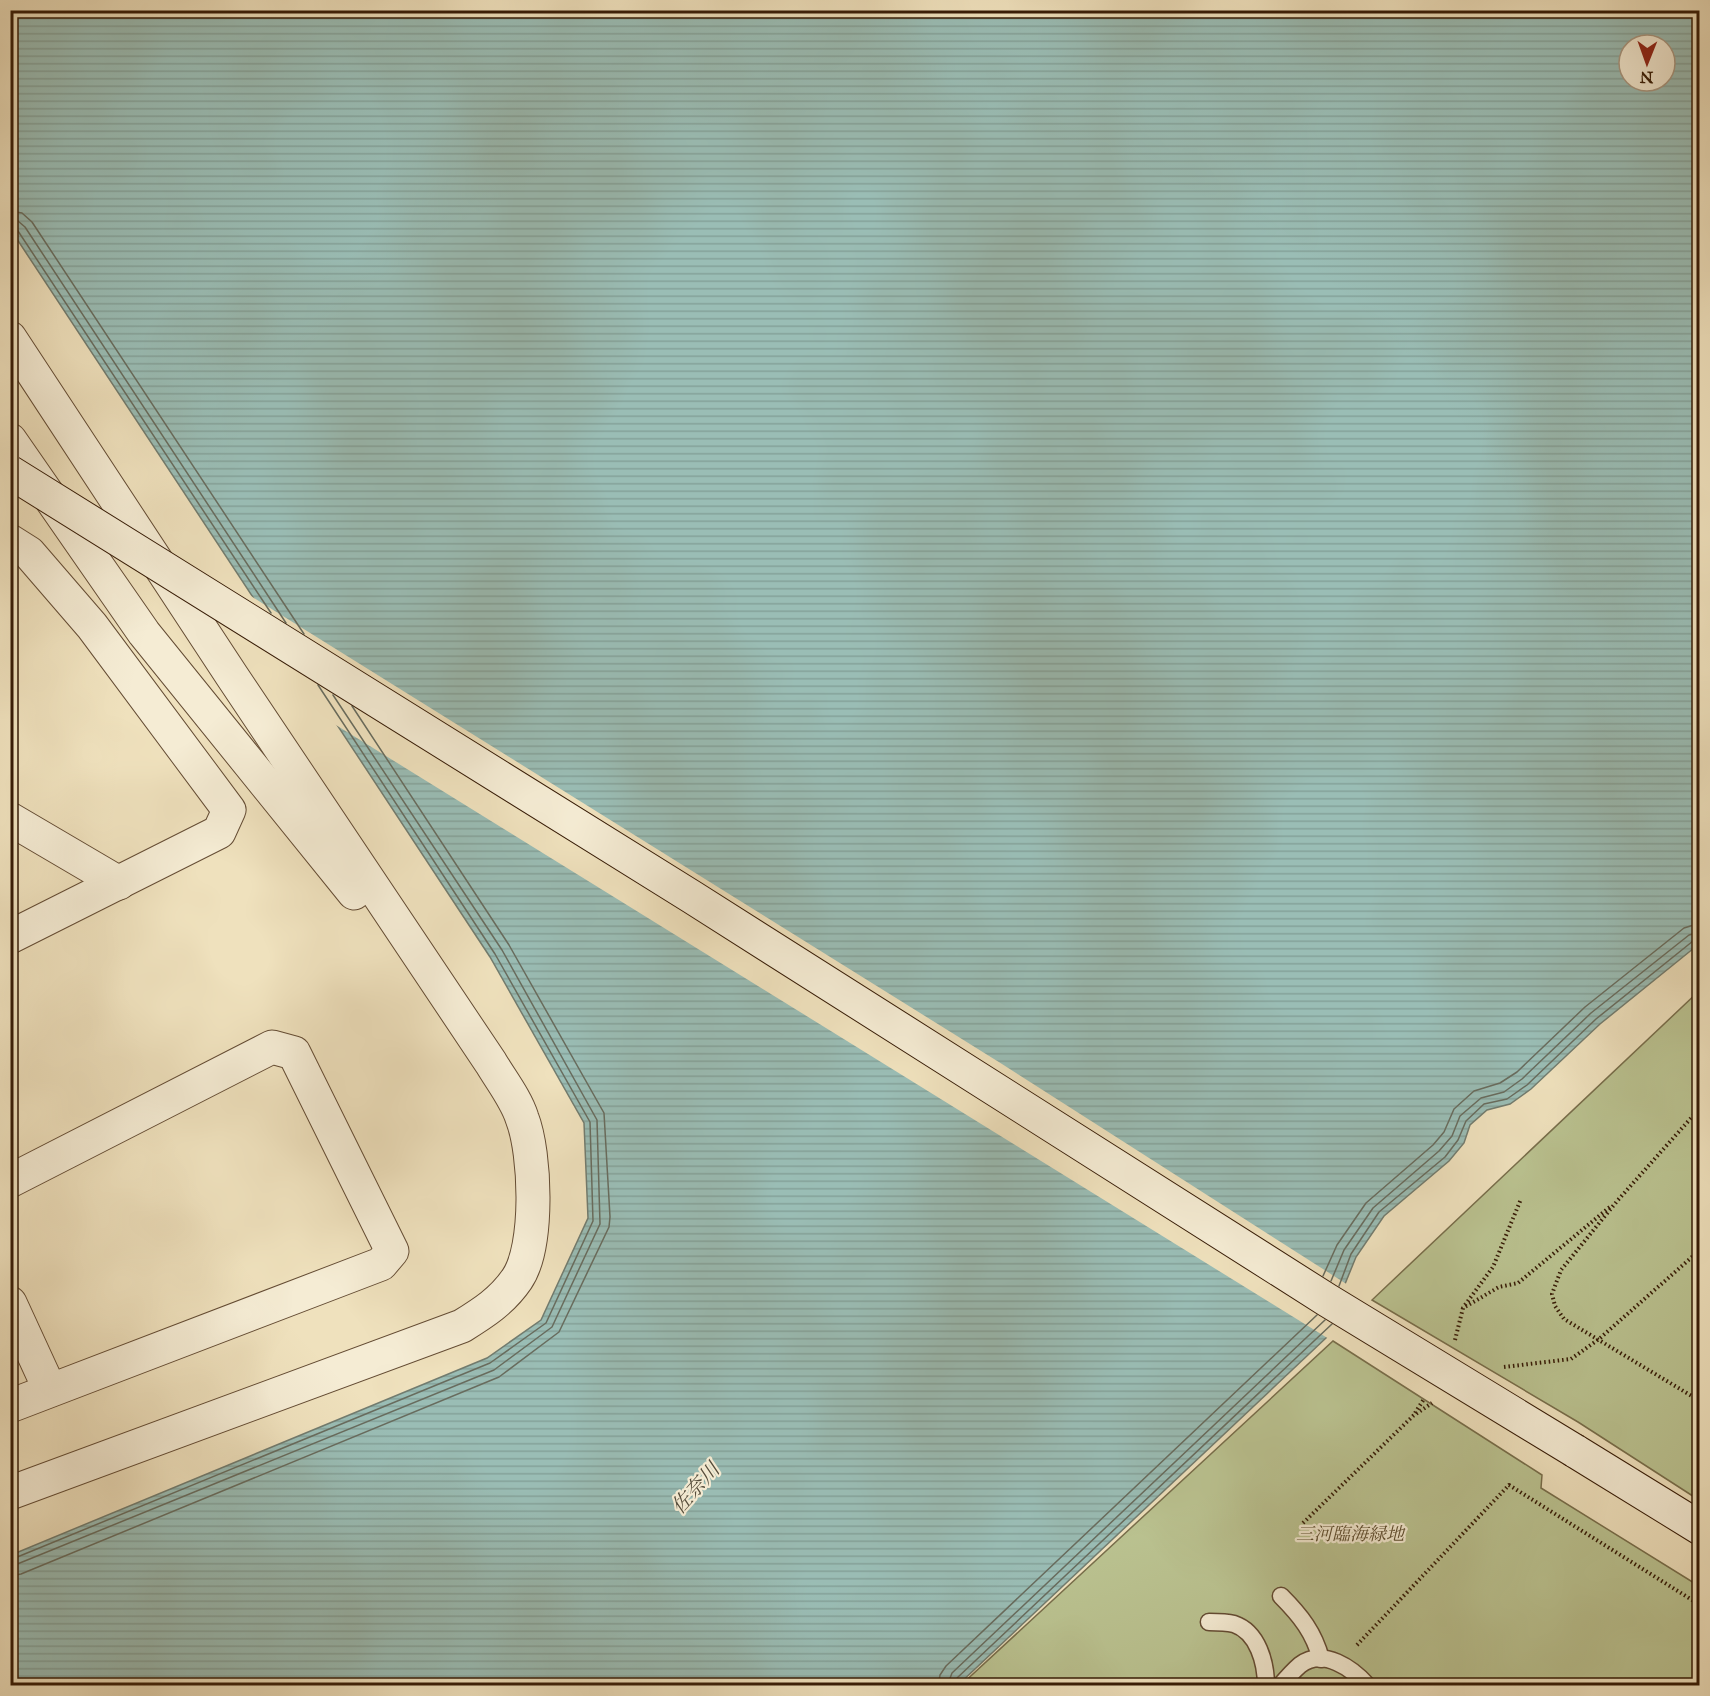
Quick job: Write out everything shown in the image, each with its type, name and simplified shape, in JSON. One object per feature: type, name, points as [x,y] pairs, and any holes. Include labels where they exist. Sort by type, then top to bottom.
[{"type":"street","points":[[10,338],[232,676],[491,1063],[523,1118],[533,1184],[531,1238],[518,1278],[495,1305],[462,1326],[10,1493]]},
{"type":"street","points":[[10,440],[144,633],[491,1063]]},
{"type":"street","points":[[10,472],[692,897],[1327,1300],[1700,1528]]},
{"type":"street","points":[[10,541],[29,553],[92,626],[229,810],[219,832],[10,937]]},
{"type":"street","points":[[10,819],[119,883]]},
{"type":"street","points":[[10,1181],[272,1047],[294,1053],[392,1251],[381,1264],[10,1406]]},
{"type":"street","points":[[10,1303],[50,1390]]},
{"type":"lane","points":[[1281,1596],[1302,1617],[1316,1639],[1321,1659]]},
{"type":"lane","points":[[1209,1622],[1235,1624],[1250,1635],[1261,1653],[1266,1686]]},
{"type":"lane","points":[[1280,1686],[1302,1663],[1321,1659],[1341,1662],[1368,1686]]},
{"type":"path","points":[[1700,1108],[1618,1200],[1561,1270],[1552,1294],[1555,1306],[1564,1319],[1700,1401]]},
{"type":"path","points":[[1453,1349],[1463,1308],[1493,1267],[1521,1199]]},
{"type":"path","points":[[1463,1308],[1499,1287],[1518,1283],[1618,1200]]},
{"type":"path","points":[[1413,1416],[1425,1397]]},
{"type":"path","points":[[1341,1662],[1509,1485],[1700,1605]]},
{"type":"green space","points":[[1699,991],[1699,1500],[1578,1422],[1372,1300]]},
{"type":"green space","name":"三河臨海緑地","points":[[1333,1341],[1542,1475],[1541,1488],[1699,1586],[1699,1685],[960,1686]]},
{"type":"water","name":"佐奈川","points":[[11,11],[1699,11],[1699,944],[1600,1024],[1531,1089],[1510,1104],[1487,1110],[1470,1125],[1464,1143],[1449,1161],[1384,1216],[1356,1257],[1345,1284],[1343,1322],[958,1685],[11,1686],[11,1555],[487,1358],[541,1320],[588,1218],[584,1123],[490,957],[11,230]]},
{"type":"pier","points":[[246,593],[1002,1064],[1348,1285],[1346,1324],[1329,1339],[331,722]]}]
